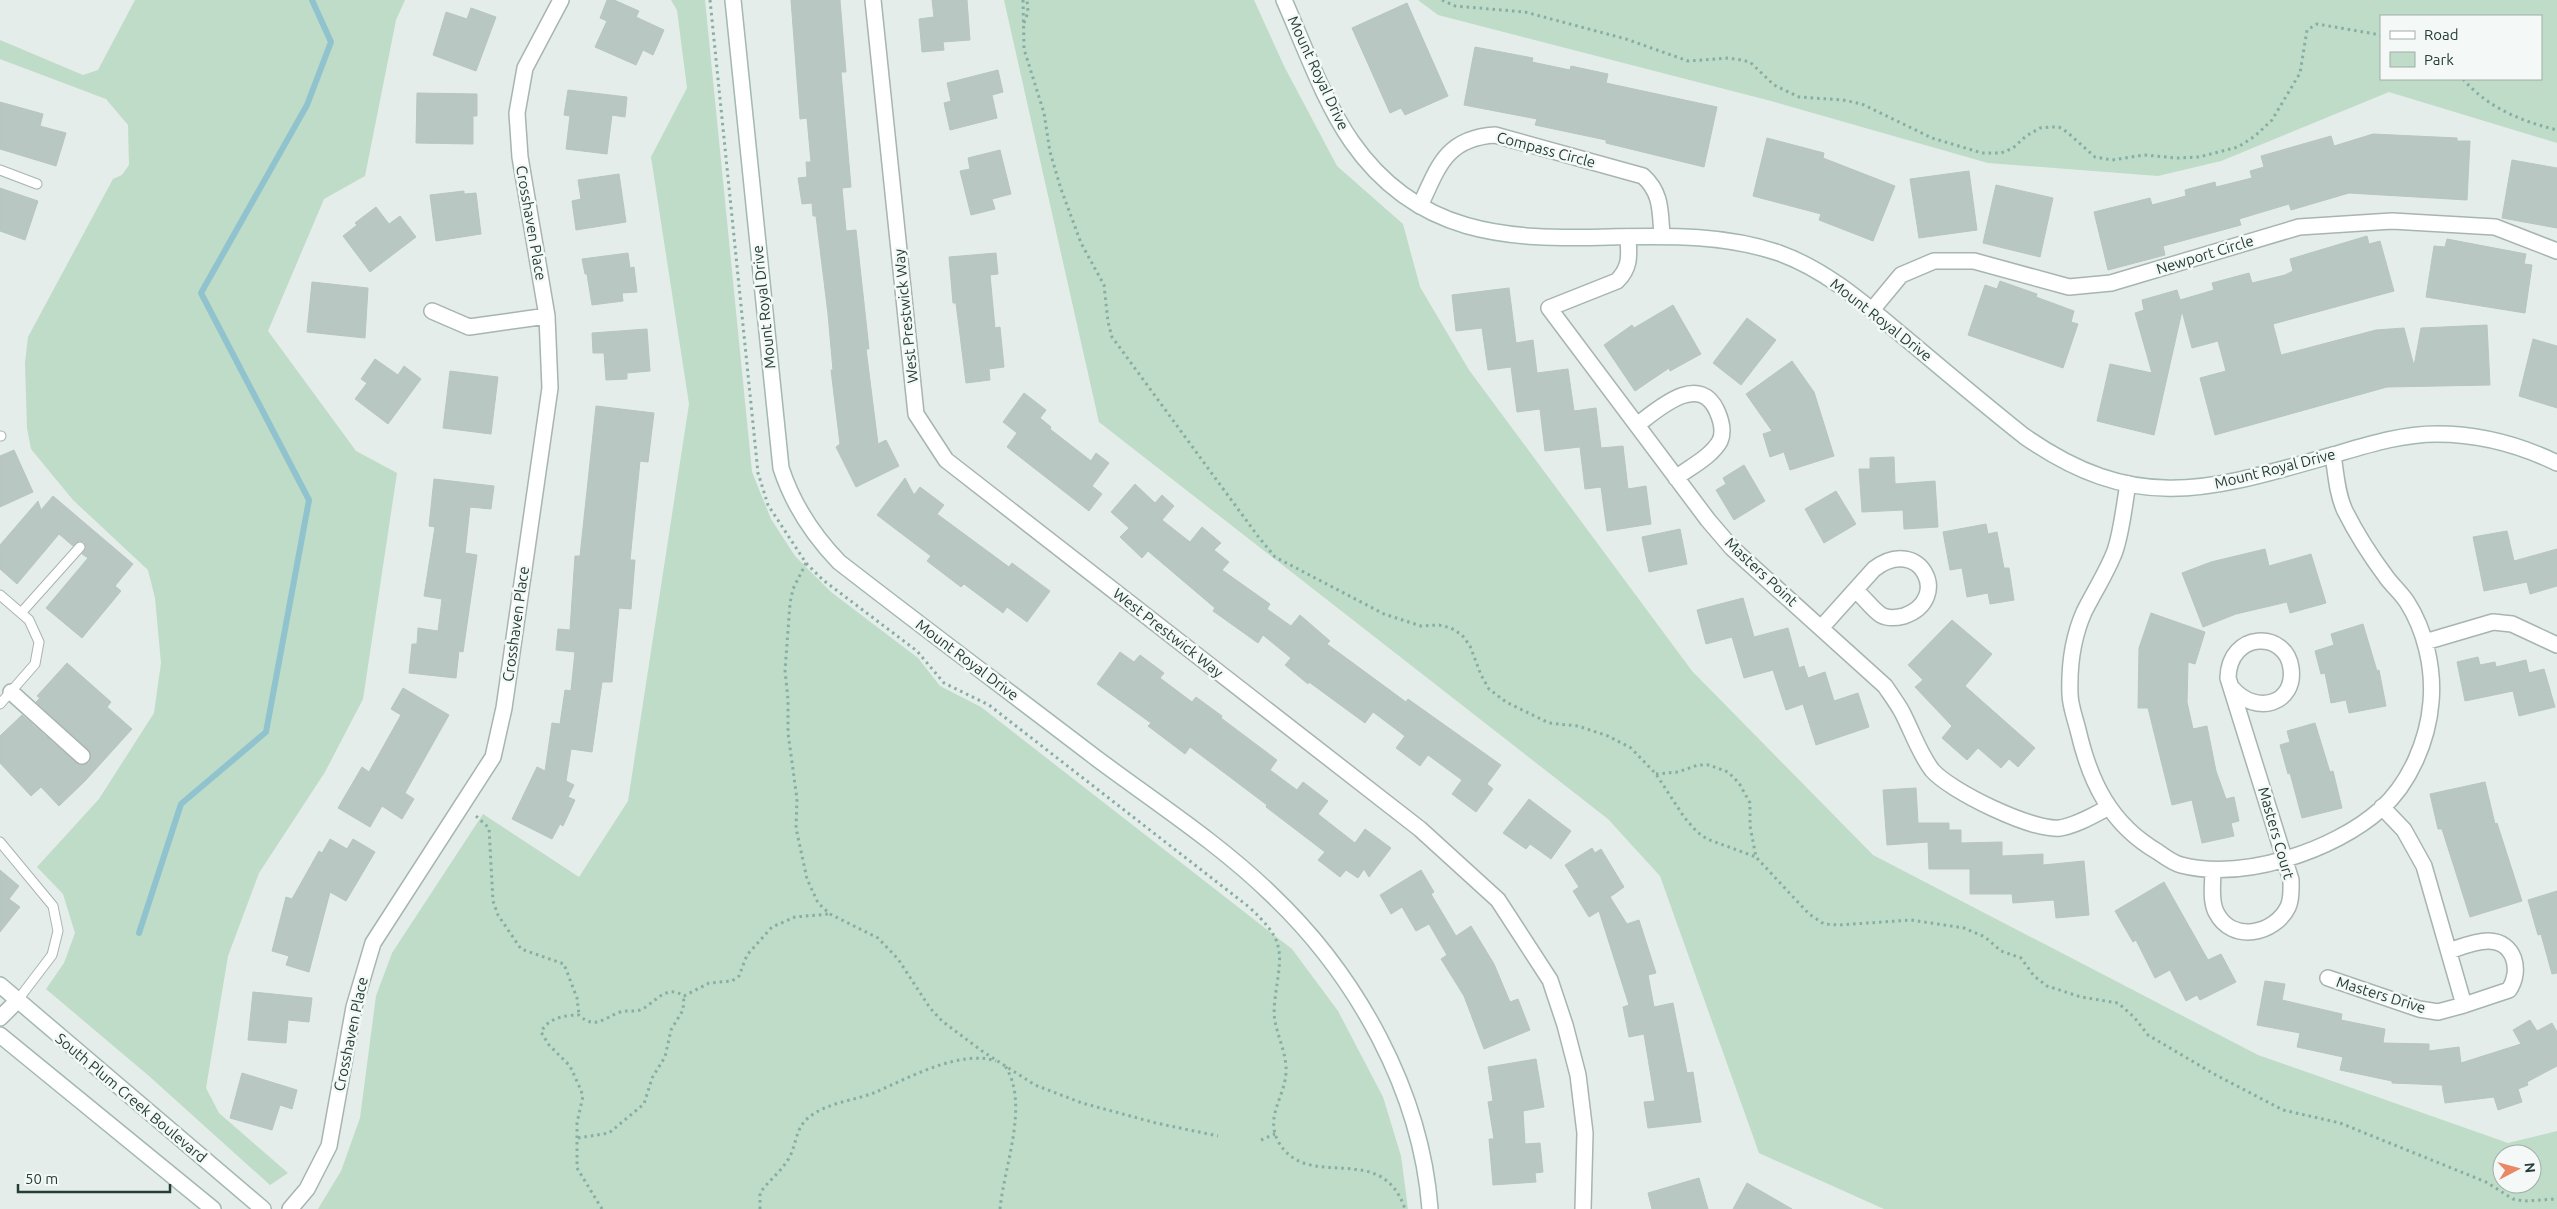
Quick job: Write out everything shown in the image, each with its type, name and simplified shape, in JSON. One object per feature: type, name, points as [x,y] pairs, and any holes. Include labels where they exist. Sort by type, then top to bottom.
[{"type":"street","name":"Crosshaven Place","points":[[290,1209],[307,1189],[329,1146],[354,1007],[373,943],[493,757],[504,708],[550,388],[547,316],[520,157],[517,113],[526,68],[561,0]]},
{"type":"street","name":"Mount Royal Drive","points":[[733,0],[781,468],[790,496],[817,540],[839,562],[1236,864],[1298,920],[1329,959],[1366,1013],[1395,1073],[1413,1120],[1423,1157],[1430,1209]]},
{"type":"street","name":"West Prestwick Way","points":[[874,0],[916,414],[946,460],[1420,829],[1498,900],[1550,980],[1565,1025],[1578,1075],[1585,1133],[1583,1209]]},
{"type":"street","name":"Mount Royal Drive","points":[[1284,0],[1334,111],[1352,142],[1374,169],[1420,206],[1458,224],[1514,236],[1545,239],[1662,235],[1706,237],[1745,243],[1780,254],[1816,271],[1872,310],[2024,436],[2047,452],[2099,477],[2155,488],[2186,489],[2216,486],[2377,442],[2435,434],[2462,435],[2513,444],[2557,462]]},
{"type":"street","name":"Compass Circle","points":[[1420,206],[1447,153],[1478,136],[1495,135],[1644,176],[1654,186],[1660,200],[1662,235]]},
{"type":"street","name":"Newport Circle","points":[[1872,310],[1901,275],[1934,261],[1974,261],[2069,287],[2102,284],[2299,227],[2392,221],[2495,227],[2557,251]]},
{"type":"street","name":"Masters Point","points":[[1628,236],[1629,264],[1625,273],[1617,281],[1549,308],[1676,478],[1732,548],[1885,686],[1901,710],[1919,749],[1933,770],[1952,786],[2007,814],[2034,825],[2059,828],[2084,820],[2109,807]]},
{"type":"street","points":[[432,311],[469,327],[547,316]]},
{"type":"street","points":[[1637,425],[1666,402],[1681,395],[1700,395],[1714,406],[1722,422],[1720,440],[1709,455],[1676,478]]},
{"type":"street","points":[[2128,484],[2115,551],[2083,614],[2072,649],[2070,696],[2081,743],[2094,784],[2125,829],[2148,846],[2178,864],[2213,870],[2252,867],[2284,859],[2330,842],[2357,827],[2382,807],[2406,778],[2427,727],[2431,693],[2425,642],[2406,600],[2385,576],[2346,513],[2340,499],[2333,455]]},
{"type":"street","points":[[1822,628],[1874,569],[1883,562],[1895,558],[1904,558],[1919,565],[1928,578],[1929,585],[1925,600],[1918,608],[1895,618],[1880,614],[1856,591]]},
{"type":"street","points":[[2425,642],[2493,622],[2512,624],[2557,645]]},
{"type":"street","name":"Masters Court","points":[[2213,870],[2216,912],[2224,923],[2236,930],[2253,932],[2269,929],[2280,920],[2289,906],[2292,894],[2290,880],[2228,678],[2228,667],[2233,656],[2240,647],[2250,642],[2269,642],[2284,651],[2288,657],[2291,668],[2290,684],[2284,694],[2272,702],[2261,705],[2250,703],[2240,698],[2232,688]]},
{"type":"street","points":[[11,692],[82,756]]},
{"type":"street","points":[[2382,807],[2404,830],[2424,866],[2464,1004]]},
{"type":"street","name":"Masters Drive","points":[[2328,978],[2419,1009],[2438,1012],[2509,990],[2515,977],[2515,960],[2508,949],[2498,943],[2488,941],[2449,951]]},
{"type":"street","name":"South Plum Creek Boulevard","points":[[0,985],[263,1209]]},
{"type":"street","points":[[0,1018],[17,1001]]},
{"type":"street","points":[[0,1034],[213,1209]]},
{"type":"lane","points":[[0,170],[36,184]]},
{"type":"lane","points":[[21,613],[80,547]]},
{"type":"lane","points":[[0,595],[29,620],[38,642],[35,664],[0,704]]},
{"type":"lane","points":[[0,842],[53,906],[58,931],[52,955],[17,1001]]},
{"type":"path","points":[[710,0],[758,473],[768,505],[806,563],[823,580],[917,651],[944,683],[989,705],[1249,907],[1270,927],[1279,948],[1275,1020],[1286,1072],[1274,1113],[1273,1130],[1287,1154],[1297,1162],[1310,1167],[1354,1168],[1376,1175],[1385,1180],[1395,1191],[1405,1209]]},
{"type":"path","points":[[1022,0],[1024,49],[1044,113],[1050,152],[1081,244],[1104,285],[1108,322],[1112,336],[1275,557],[1384,614],[1421,626],[1439,625],[1451,628],[1462,635],[1470,646],[1481,675],[1489,689],[1506,702],[1549,723],[1578,726],[1608,736],[1631,748],[1656,774],[1684,817],[1697,832],[1707,839],[1756,857],[1809,914],[1824,924],[1839,925],[1910,920],[1964,928],[1985,937],[2001,951],[2020,958],[2034,976],[2047,986],[2081,997],[2118,1003],[2134,1017],[2148,1035],[2223,1079],[2283,1110],[2340,1123],[2486,1182],[2513,1199],[2524,1201],[2557,1199]]},
{"type":"path","points":[[1024,26],[1028,12],[1027,0]]},
{"type":"path","points":[[1442,0],[1455,6],[1525,12],[1626,40],[1688,61],[1728,58],[1750,62],[1774,85],[1799,97],[1843,100],[1862,104],[1932,138],[1982,153],[2001,153],[2013,148],[2026,136],[2040,128],[2050,127],[2059,128],[2067,132],[2095,157],[2112,160],[2144,155],[2177,158],[2198,157],[2238,147],[2255,136],[2272,120],[2300,73],[2307,30],[2318,24],[2380,35]]},
{"type":"path","points":[[2464,80],[2484,99],[2506,112],[2530,123],[2557,130]]},
{"type":"path","points":[[806,563],[793,589],[788,620],[785,671],[788,699],[788,733],[797,798],[796,828],[807,879],[818,903],[830,914],[878,938],[898,959],[930,1008],[942,1021],[982,1051],[1035,1085],[1055,1094],[1156,1124],[1218,1136]]},
{"type":"path","points":[[1656,774],[1678,772],[1698,765],[1709,765],[1728,772],[1739,783],[1750,803],[1750,826],[1756,857]]},
{"type":"path","points":[[462,806],[482,820],[489,828],[493,901],[498,915],[521,949],[564,964],[577,998],[579,1015],[586,1022],[592,1024],[602,1022],[621,1012],[640,1010],[662,994],[671,991],[684,996],[709,983],[732,981],[739,976],[747,955],[772,927],[795,916],[818,913],[830,914]]},
{"type":"path","points":[[578,1138],[609,1133],[644,1104],[652,1078],[664,1057],[671,1030],[683,1010],[684,996]]},
{"type":"path","points":[[579,1015],[566,1015],[554,1019],[544,1026],[541,1032],[549,1045],[570,1066],[583,1096],[577,1123],[577,1168],[602,1209]]},
{"type":"path","points":[[760,1209],[760,1193],[779,1173],[790,1157],[800,1127],[819,1111],[876,1092],[914,1074],[949,1064],[981,1059],[1003,1064],[1015,1084],[1017,1113],[1002,1185],[1000,1209]]},
{"type":"path","points":[[1261,1140],[1275,1134]]},
{"type":"green space","points":[[135,0],[405,0],[396,20],[365,176],[324,199],[268,331],[356,451],[397,473],[363,699],[325,772],[259,873],[228,956],[206,1088],[219,1113],[288,1173],[270,1185],[149,1076],[46,989],[64,963],[75,933],[63,894],[37,867],[99,799],[154,713],[161,663],[155,598],[148,570],[73,500],[31,449],[27,428],[25,363],[28,337],[113,179],[122,175],[129,165],[128,125],[106,99],[0,59],[0,40],[83,75],[98,70]]},
{"type":"green space","points":[[671,0],[705,0],[752,472],[771,519],[795,556],[831,592],[918,658],[940,686],[981,707],[1292,949],[1338,1011],[1383,1097],[1401,1156],[1408,1209],[318,1209],[341,1171],[360,1118],[376,996],[392,953],[483,814],[579,877],[628,801],[689,404],[651,157],[687,88],[677,10]]},
{"type":"green space","points":[[1004,0],[1254,0],[1284,66],[1337,166],[1403,224],[1420,287],[1469,370],[1692,671],[1873,855],[2258,1055],[2508,1143],[2557,1131],[2557,1209],[1884,1209],[1759,1153],[1660,876],[1608,819],[1099,422]]},
{"type":"green space","points":[[1418,0],[2557,0],[2557,143],[2389,92],[2221,161],[2158,176],[1988,163],[1771,101],[1438,15]]},
{"type":"building","points":[[607,0],[614,0],[639,11],[636,17],[664,30],[653,55],[643,50],[636,65],[595,47],[607,21],[600,18]]},
{"type":"building","points":[[791,0],[840,0],[846,72],[841,72],[851,187],[842,188],[846,231],[856,230],[869,349],[866,349],[878,444],[886,440],[899,466],[856,487],[836,447],[840,444],[831,370],[833,370],[828,314],[816,216],[813,216],[812,203],[802,204],[798,178],[807,177],[806,162],[811,162],[807,118],[800,119]]},
{"type":"building","points":[[932,0],[967,0],[970,40],[943,42],[944,50],[922,52],[919,19],[934,17]]},
{"type":"building","points":[[1407,3],[1448,96],[1405,115],[1401,108],[1390,113],[1352,28]]},
{"type":"building","points":[[471,8],[496,17],[476,71],[433,55],[446,12],[467,19]]},
{"type":"building","points":[[1475,47],[1533,58],[1532,62],[1570,70],[1571,66],[1608,74],[1606,83],[1717,107],[1704,167],[1606,143],[1606,140],[1535,125],[1537,119],[1464,105]]},
{"type":"building","points":[[998,70],[1003,92],[992,95],[997,118],[950,130],[944,103],[951,101],[947,83]]},
{"type":"building","points":[[568,90],[627,97],[625,117],[612,115],[607,154],[566,149],[570,116],[564,115]]},
{"type":"building","points":[[417,93],[477,94],[477,116],[473,116],[473,144],[416,143]]},
{"type":"building","points":[[0,102],[43,114],[40,126],[66,133],[56,166],[0,149]]},
{"type":"building","points":[[2373,134],[2457,138],[2457,141],[2470,141],[2467,200],[2349,193],[2291,210],[2289,204],[2239,219],[2241,225],[2163,246],[2165,255],[2108,270],[2094,212],[2150,198],[2152,205],[2186,196],[2185,190],[2215,182],[2216,187],[2252,178],[2250,171],[2264,167],[2261,156],[2331,136],[2334,146]]},
{"type":"building","points":[[1767,138],[1824,153],[1823,158],[1895,186],[1873,241],[1819,220],[1821,214],[1753,196]]},
{"type":"building","points":[[1000,150],[1011,194],[992,199],[995,209],[971,215],[960,171],[970,169],[968,158]]},
{"type":"building","points":[[2512,160],[2557,168],[2557,228],[2502,218]]},
{"type":"building","points":[[1969,171],[1977,230],[1919,238],[1910,179]]},
{"type":"building","points":[[619,174],[626,222],[576,230],[572,201],[581,199],[578,180]]},
{"type":"building","points":[[1996,185],[2053,198],[2040,257],[1983,243]]},
{"type":"building","points":[[0,188],[38,201],[25,240],[0,231]]},
{"type":"building","points":[[464,191],[464,194],[476,193],[481,234],[436,241],[430,195]]},
{"type":"building","points":[[376,207],[389,224],[400,216],[416,237],[370,272],[343,236],[357,225],[355,223]]},
{"type":"building","points":[[2367,236],[2369,244],[2380,241],[2394,291],[2273,324],[2281,355],[2376,330],[2404,328],[2414,366],[2421,328],[2487,325],[2490,385],[2387,387],[2215,435],[2200,378],[2226,371],[2218,341],[2192,348],[2182,311],[2154,435],[2097,421],[2110,364],[2152,373],[2135,313],[2144,310],[2142,300],[2177,290],[2180,300],[2214,290],[2212,283],[2249,273],[2252,283],[2285,275],[2293,271],[2290,259]]},
{"type":"building","points":[[2447,239],[2526,254],[2524,264],[2532,265],[2525,313],[2426,297],[2434,246],[2445,247]]},
{"type":"building","points":[[628,253],[630,268],[634,267],[637,292],[622,293],[623,301],[592,305],[587,274],[585,274],[582,259]]},
{"type":"building","points":[[996,253],[998,274],[990,275],[995,328],[1000,327],[1004,367],[989,369],[990,380],[966,383],[956,303],[953,303],[949,257]]},
{"type":"building","points":[[2000,281],[2037,294],[2036,297],[2074,311],[2071,322],[2078,324],[2063,368],[1968,335],[1985,285],[1997,289]]},
{"type":"building","points":[[312,282],[368,288],[365,338],[307,332]]},
{"type":"building","points":[[1509,288],[1516,343],[1533,340],[1537,373],[1568,369],[1574,411],[1596,408],[1601,448],[1623,446],[1628,489],[1646,486],[1651,524],[1607,531],[1601,487],[1585,489],[1580,447],[1545,451],[1540,409],[1517,412],[1511,367],[1488,370],[1482,328],[1456,331],[1452,295]]},
{"type":"building","points":[[1673,305],[1701,354],[1670,371],[1669,368],[1635,391],[1604,345],[1632,325],[1634,328]]},
{"type":"building","points":[[1747,318],[1776,340],[1741,385],[1713,363]]},
{"type":"building","points":[[647,329],[650,371],[627,373],[627,379],[606,380],[604,353],[593,353],[592,333]]},
{"type":"building","points":[[2533,339],[2557,346],[2557,408],[2519,396]]},
{"type":"building","points":[[375,359],[398,375],[404,366],[421,379],[388,424],[355,399],[367,383],[361,379]]},
{"type":"building","points":[[1792,361],[1814,392],[1834,456],[1790,470],[1784,452],[1770,457],[1763,434],[1772,431],[1746,394]]},
{"type":"building","points":[[450,371],[498,377],[491,434],[443,428]]},
{"type":"building","points":[[1024,393],[1046,410],[1040,418],[1051,427],[1050,429],[1091,461],[1096,453],[1109,463],[1092,486],[1102,494],[1089,511],[1007,447],[1017,433],[1003,422]]},
{"type":"building","points":[[596,406],[654,413],[648,462],[640,461],[630,560],[635,560],[631,609],[619,608],[612,682],[602,682],[592,752],[571,749],[566,781],[574,785],[568,797],[575,800],[563,826],[560,824],[552,839],[512,819],[537,767],[545,771],[552,723],[560,724],[565,690],[571,691],[575,652],[556,650],[558,629],[570,630],[575,556],[580,556]]},
{"type":"building","points":[[14,450],[33,492],[0,507],[0,456]]},
{"type":"building","points":[[1894,457],[1895,484],[1935,481],[1938,527],[1904,529],[1903,510],[1862,512],[1859,469],[1870,469],[1870,458]]},
{"type":"building","points":[[1744,465],[1765,501],[1734,520],[1716,490],[1726,484],[1723,478]]},
{"type":"building","points":[[905,478],[914,495],[920,487],[944,505],[937,514],[1009,567],[1012,563],[1050,591],[1027,622],[1007,607],[1003,613],[964,584],[961,587],[927,561],[931,556],[877,515]]},
{"type":"building","points":[[434,479],[494,486],[491,509],[470,507],[465,553],[477,555],[463,652],[459,651],[456,678],[409,673],[412,644],[417,644],[418,628],[438,631],[442,599],[424,596],[435,527],[429,526]]},
{"type":"building","points":[[1135,484],[1155,503],[1162,495],[1174,506],[1162,520],[1190,542],[1202,527],[1221,543],[1214,550],[1229,562],[1222,570],[1270,604],[1267,609],[1291,626],[1300,615],[1330,641],[1327,644],[1406,702],[1408,699],[1501,765],[1487,784],[1493,789],[1476,812],[1452,794],[1462,780],[1428,755],[1420,766],[1396,748],[1405,736],[1373,712],[1365,723],[1309,682],[1308,684],[1285,665],[1291,658],[1263,635],[1258,643],[1213,611],[1215,608],[1148,551],[1142,558],[1120,537],[1129,528],[1111,512]]},
{"type":"building","points":[[1836,491],[1856,524],[1824,543],[1805,509]]},
{"type":"building","points":[[53,496],[133,564],[115,586],[121,591],[82,638],[46,608],[88,558],[82,554],[86,548],[84,542],[79,541],[73,546],[59,534],[17,584],[0,569],[0,545],[38,501],[41,510]]},
{"type":"building","points":[[1986,524],[1988,534],[1997,532],[2004,568],[2009,568],[2014,600],[1990,604],[1988,593],[1967,597],[1962,568],[1950,570],[1943,532]]},
{"type":"building","points":[[1680,529],[1687,564],[1649,572],[1642,537]]},
{"type":"building","points":[[2507,531],[2514,561],[2557,549],[2557,586],[2530,594],[2527,582],[2484,591],[2473,537]]},
{"type":"building","points":[[2265,549],[2269,566],[2311,554],[2326,603],[2290,613],[2287,602],[2236,614],[2203,627],[2182,573],[2211,562]]},
{"type":"building","points":[[1743,598],[1754,637],[1788,628],[1799,668],[1804,666],[1808,678],[1825,672],[1834,701],[1858,693],[1869,727],[1816,745],[1803,704],[1786,710],[1773,670],[1744,678],[1732,637],[1706,644],[1697,610]]},
{"type":"building","points":[[2151,613],[2205,632],[2195,664],[2188,662],[2187,702],[2193,729],[2207,726],[2216,771],[2226,799],[2234,797],[2239,821],[2231,823],[2234,836],[2202,843],[2192,800],[2172,805],[2148,708],[2138,708],[2139,648]]},
{"type":"building","points":[[1952,620],[1992,654],[1965,686],[2035,748],[2018,767],[2009,759],[2001,768],[1978,748],[1967,760],[1942,738],[1952,726],[1915,687],[1923,680],[1908,665]]},
{"type":"building","points":[[2363,624],[2377,671],[2379,670],[2386,706],[2349,713],[2346,700],[2331,703],[2325,673],[2321,674],[2315,651],[2334,645],[2331,634]]},
{"type":"building","points":[[1120,652],[1134,662],[1140,655],[1164,673],[1160,678],[1192,702],[1196,697],[1277,760],[1270,770],[1297,790],[1303,782],[1328,801],[1318,814],[1355,843],[1365,829],[1391,848],[1369,877],[1364,869],[1358,878],[1346,870],[1340,877],[1318,860],[1325,852],[1266,807],[1267,805],[1190,747],[1185,754],[1148,726],[1151,723],[1097,684]]},
{"type":"building","points":[[2478,657],[2480,665],[2495,662],[2496,667],[2526,660],[2529,673],[2544,669],[2555,707],[2519,716],[2513,691],[2465,701],[2457,662]]},
{"type":"building","points":[[67,663],[111,702],[107,707],[132,729],[85,781],[59,806],[41,787],[31,796],[0,763],[0,736],[22,715],[76,763],[81,765],[89,763],[91,757],[88,749],[36,702],[40,698],[37,696]]},
{"type":"building","points":[[403,688],[449,715],[405,793],[414,799],[402,819],[382,806],[370,827],[338,808],[362,767],[369,772],[401,715],[391,709]]},
{"type":"building","points":[[2315,723],[2330,772],[2333,771],[2342,808],[2302,818],[2280,745],[2290,742],[2287,731]]},
{"type":"building","points":[[2485,782],[2495,824],[2497,823],[2522,901],[2470,917],[2442,829],[2438,829],[2430,794]]},
{"type":"building","points":[[1916,788],[1918,823],[1949,823],[1949,830],[1961,830],[1961,843],[2002,842],[2002,856],[2043,854],[2043,865],[2084,861],[2089,915],[2056,918],[2054,900],[2013,903],[2012,894],[1970,894],[1970,869],[1929,869],[1928,842],[1887,845],[1883,790]]},
{"type":"building","points":[[1529,799],[1571,831],[1551,859],[1530,844],[1526,849],[1503,833]]},
{"type":"building","points":[[330,839],[347,849],[353,839],[375,852],[346,901],[330,892],[309,972],[286,965],[289,956],[272,951],[286,897],[292,899],[319,851],[322,853]]},
{"type":"building","points":[[1592,848],[1595,853],[1601,849],[1624,887],[1610,897],[1627,924],[1639,920],[1656,973],[1648,975],[1654,1007],[1673,1003],[1687,1073],[1693,1072],[1701,1122],[1648,1128],[1644,1102],[1655,1101],[1644,1034],[1629,1037],[1623,1007],[1629,1005],[1599,911],[1589,917],[1573,891],[1579,887],[1565,865]]},
{"type":"building","points":[[0,870],[19,886],[9,899],[20,907],[0,932]]},
{"type":"building","points":[[1421,870],[1434,892],[1431,894],[1456,936],[1471,926],[1494,964],[1510,1002],[1518,999],[1530,1030],[1484,1049],[1464,996],[1441,959],[1447,955],[1429,924],[1416,931],[1402,907],[1391,914],[1380,895]]},
{"type":"building","points":[[2164,882],[2208,960],[2221,954],[2236,982],[2200,1000],[2197,995],[2186,1001],[2170,970],[2155,978],[2136,940],[2133,942],[2115,911]]},
{"type":"building","points":[[2557,891],[2557,973],[2552,974],[2541,934],[2538,935],[2528,900]]},
{"type":"building","points":[[2265,981],[2285,984],[2282,1000],[2342,1014],[2341,1020],[2385,1029],[2383,1043],[2429,1044],[2429,1051],[2459,1047],[2461,1063],[2521,1044],[2513,1030],[2530,1020],[2537,1031],[2552,1023],[2557,1032],[2557,1066],[2527,1082],[2528,1085],[2518,1089],[2522,1102],[2498,1110],[2494,1097],[2445,1103],[2442,1085],[2392,1083],[2392,1081],[2340,1070],[2343,1057],[2297,1047],[2300,1033],[2257,1025]]},
{"type":"building","points":[[253,992],[312,998],[309,1022],[288,1020],[286,1043],[248,1040]]},
{"type":"building","points":[[1536,1059],[1544,1107],[1523,1111],[1525,1144],[1540,1143],[1543,1172],[1535,1173],[1536,1182],[1493,1185],[1489,1139],[1494,1139],[1488,1102],[1493,1101],[1488,1067]]},
{"type":"building","points":[[242,1073],[297,1090],[292,1109],[280,1105],[272,1130],[230,1118]]},
{"type":"building","points":[[1699,1178],[1708,1209],[1652,1209],[1648,1193]]},
{"type":"building","points":[[1747,1183],[1792,1209],[1733,1209]]},
{"type":"waterway","points":[[139,933],[181,804],[266,732],[309,500],[201,293],[307,105],[331,42],[312,0]]}]
